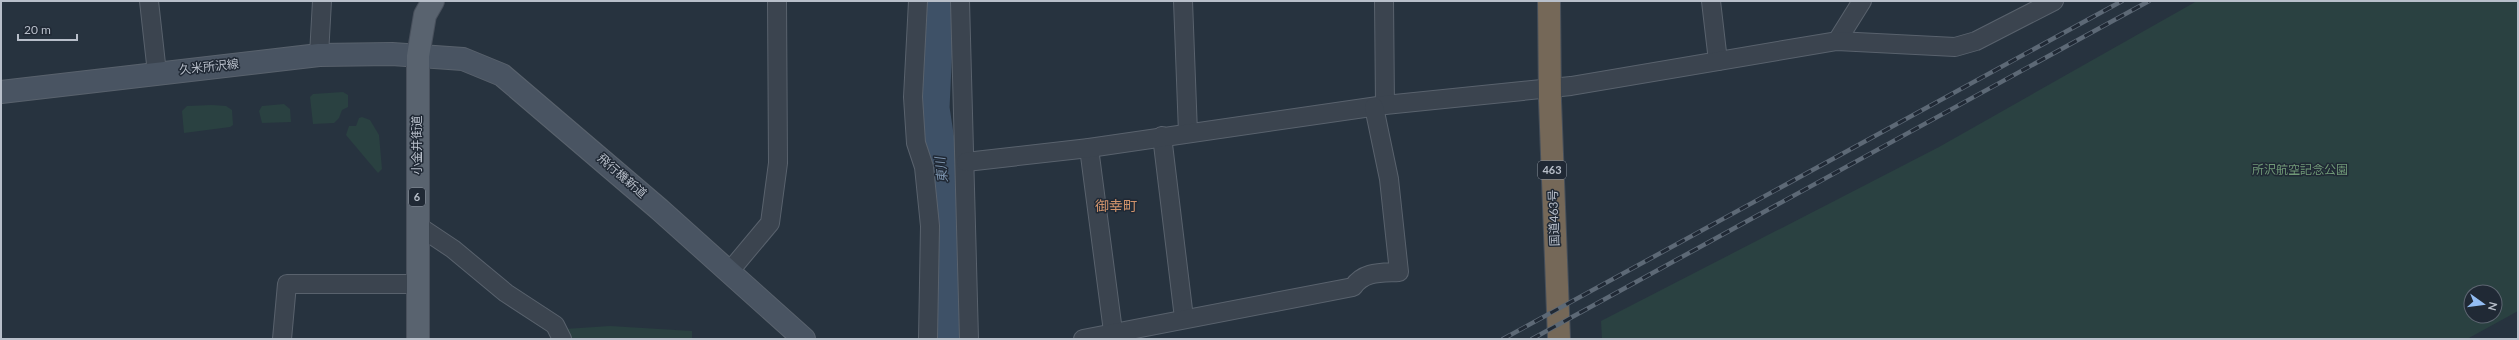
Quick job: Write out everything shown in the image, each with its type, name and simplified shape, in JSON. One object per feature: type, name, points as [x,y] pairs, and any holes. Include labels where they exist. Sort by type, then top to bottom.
[{"type":"highway","name":"国道463号","points":[[1549,1],[1549,89],[1559,339]]},
{"type":"main road","name":"小金井街道","points":[[418,339],[418,56],[425,15],[433,1]]},
{"type":"street","points":[[149,1],[157,73]]},
{"type":"street","points":[[319,55],[322,1]]},
{"type":"street","points":[[729,272],[770,222],[778,163],[777,1]]},
{"type":"street","points":[[918,1],[913,97],[916,143],[924,167],[930,226],[928,339]]},
{"type":"street","points":[[960,1],[966,162],[969,339]]},
{"type":"street","points":[[1183,1],[1188,133]]},
{"type":"street","points":[[1083,339],[1114,336],[1184,318],[1353,287],[1359,279],[1366,275],[1399,272],[1380,106],[1384,1]]},
{"type":"street","points":[[1711,1],[1718,61]]},
{"type":"street","points":[[1837,41],[1862,1]]},
{"type":"street","points":[[966,162],[1089,148],[1162,136],[1380,106],[1549,89],[1837,41],[1955,47],[1976,41],[2054,1]]},
{"type":"street","name":"久米所沢線","points":[[1,92],[64,86],[157,73],[319,55],[418,56]]},
{"type":"street","name":"飛行機新道","points":[[418,56],[463,59],[502,75],[598,155],[804,339]]},
{"type":"street","points":[[1162,136],[1184,318]]},
{"type":"street","points":[[1089,148],[1114,336]]},
{"type":"street","points":[[417,225],[453,249],[506,292],[555,325],[562,339]]},
{"type":"street","points":[[282,339],[287,284],[417,284]]},
{"type":"green space","name":"所沢航空記念公園","points":[[2197,1],[2518,1],[2518,311],[2503,319],[2503,284],[2463,284],[2463,324],[2494,324],[2467,339],[1602,339],[1601,321],[1939,147]]},
{"type":"green space","points":[[343,92],[348,95],[348,107],[342,110],[339,118],[334,123],[313,124],[310,97],[313,94]]},
{"type":"green space","points":[[284,104],[290,109],[291,122],[262,123],[259,111],[262,106]]},
{"type":"green space","points":[[187,106],[226,106],[232,110],[233,125],[230,127],[184,133],[182,111]]},
{"type":"green space","points":[[362,117],[370,120],[379,135],[382,169],[378,173],[346,135],[349,126],[356,126],[359,118]]},
{"type":"green space","points":[[610,326],[692,331],[692,339],[569,339],[565,329]]},
{"type":"waterway","name":"東川","points":[[937,1],[932,108],[943,181],[946,286],[944,339]]},
{"type":"railway","points":[[1503,339],[2122,1]]},
{"type":"railway","points":[[1532,339],[2149,1]]},
{"type":"district","name":"御幸町","points":[[1116,206]]}]
